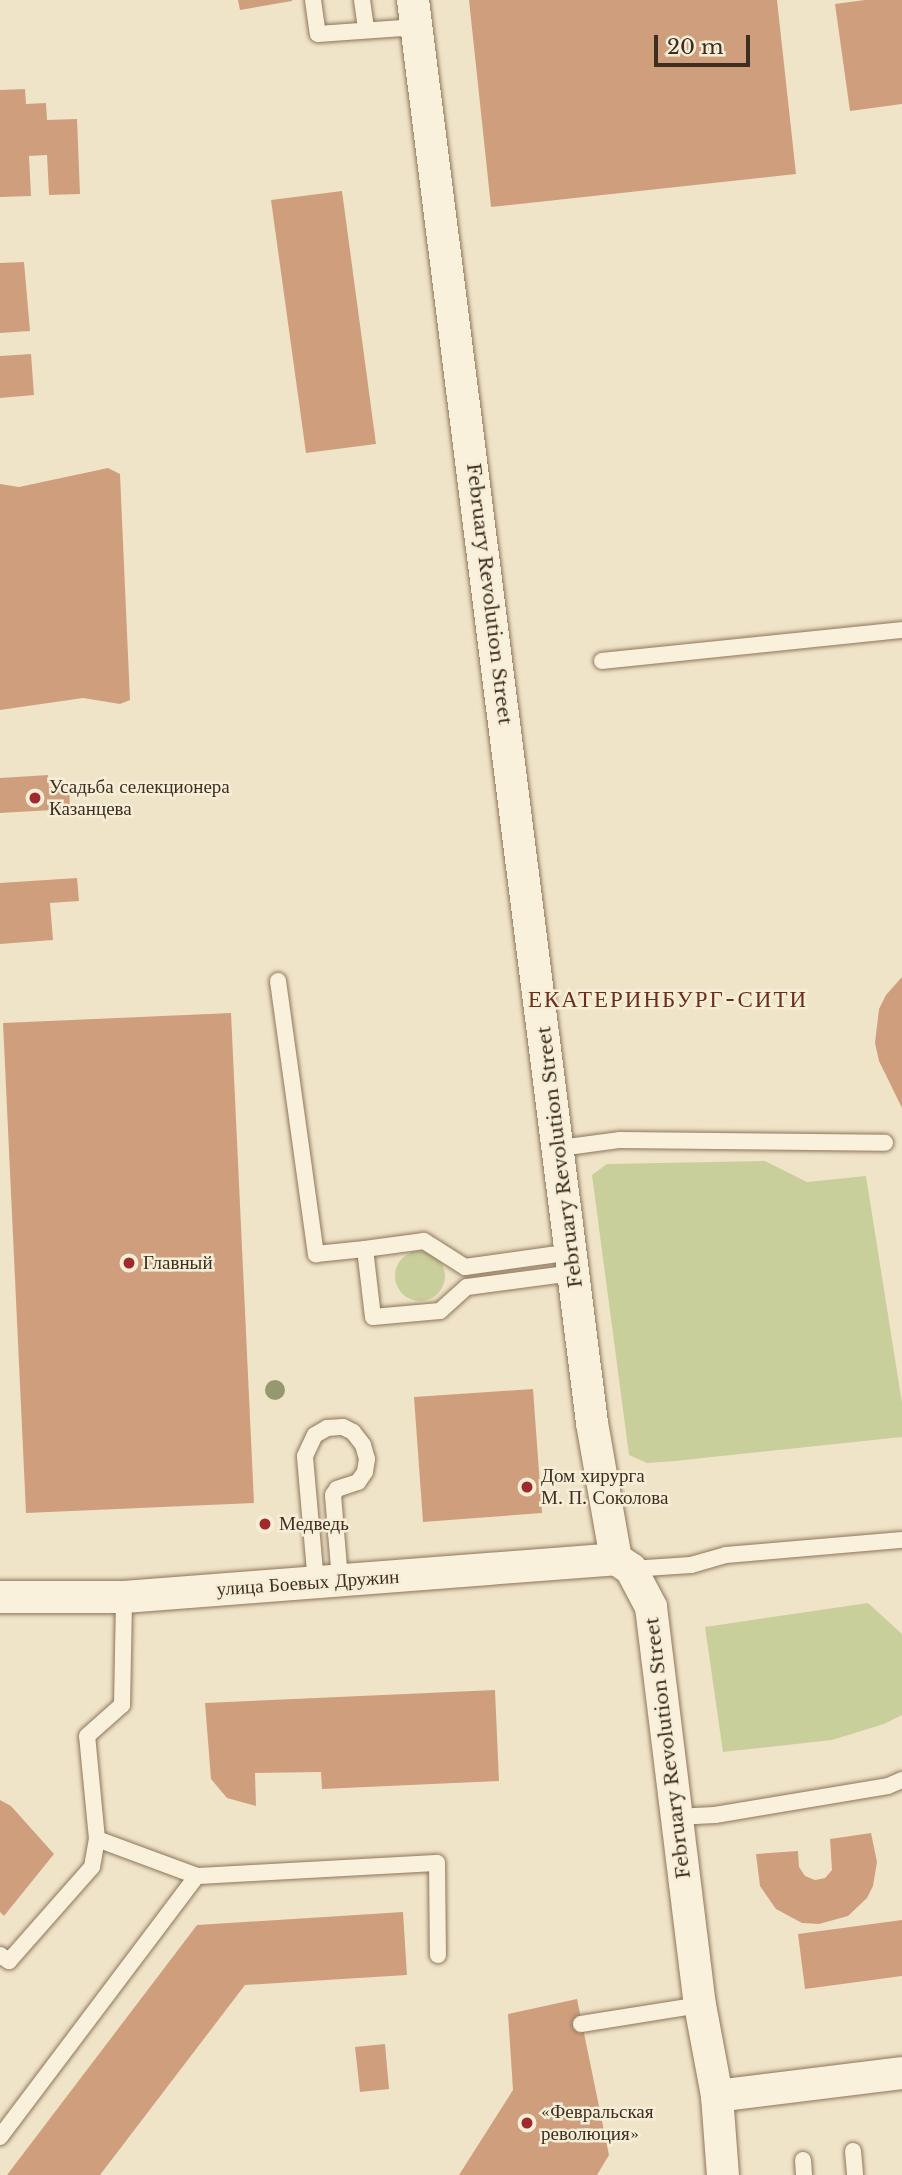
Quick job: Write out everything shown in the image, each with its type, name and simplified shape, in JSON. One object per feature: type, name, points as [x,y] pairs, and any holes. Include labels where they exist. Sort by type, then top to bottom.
[{"type":"street","name":"February Revolution Street","points":[[415,13],[560,1148],[592,1423],[624,1564],[651,1607],[700,2006],[717,2096],[723,2175]]},
{"type":"street","name":"улица Боевых Дружин","points":[[0,1597],[124,1597],[624,1564]]},
{"type":"street","points":[[717,2096],[902,2073]]},
{"type":"lane","points":[[313,0],[318,34],[366,29],[415,13]]},
{"type":"lane","points":[[362,0],[366,29]]},
{"type":"lane","points":[[602,661],[902,630]]},
{"type":"lane","points":[[278,981],[316,1254],[424,1241],[465,1267],[573,1262]]},
{"type":"lane","points":[[560,1148],[620,1140],[885,1143]]},
{"type":"lane","points":[[365,1250],[373,1317],[440,1311],[467,1287],[573,1262]]},
{"type":"lane","points":[[343,1427],[353,1433],[363,1445],[367,1459],[365,1472],[358,1482],[337,1489],[333,1495],[328,1582],[305,1456],[315,1435],[327,1428],[343,1427]]},
{"type":"lane","points":[[624,1564],[691,1565],[726,1555],[902,1540]]},
{"type":"lane","points":[[0,1955],[9,1961],[92,1867],[97,1839],[88,1736],[121,1705],[124,1597]]},
{"type":"lane","points":[[676,1817],[715,1815],[888,1786],[902,1780]]},
{"type":"lane","points":[[97,1839],[197,1875],[437,1863],[438,1955]]},
{"type":"lane","points":[[0,2137],[197,1875]]},
{"type":"lane","points":[[581,2024],[700,2006]]},
{"type":"lane","points":[[853,2151],[855,2175]]},
{"type":"green space","points":[[765,1161],[807,1182],[866,1176],[902,1403],[902,1437],[647,1463],[629,1455],[592,1175],[607,1164]]},
{"type":"green space","points":[[420,1251],[438,1258],[445,1276],[438,1294],[420,1301],[402,1294],[395,1276],[402,1258]]},
{"type":"green space","points":[[868,1603],[902,1634],[902,1715],[884,1724],[832,1740],[723,1752],[705,1627]]},
{"type":"building","points":[[238,0],[292,0],[292,1],[240,10]]},
{"type":"building","points":[[469,0],[777,0],[796,174],[491,207]]},
{"type":"building","points":[[865,0],[902,0],[902,104],[850,111],[835,4]]},
{"type":"building","points":[[25,89],[26,104],[46,103],[47,120],[77,119],[80,194],[49,195],[47,155],[29,156],[31,196],[0,197],[0,90]]},
{"type":"building","points":[[342,191],[376,444],[306,453],[271,200]]},
{"type":"building","points":[[24,262],[30,331],[0,333],[0,263]]},
{"type":"building","points":[[31,354],[34,395],[0,398],[0,356]]},
{"type":"building","points":[[108,468],[120,474],[130,700],[120,704],[83,698],[0,710],[0,484],[19,487]]},
{"type":"building","name":"Усадьба селекционера Казанцева","points":[[48,775],[49,787],[69,786],[70,809],[0,813],[0,778]]},
{"type":"building","points":[[77,878],[79,901],[50,903],[53,940],[0,944],[0,883]]},
{"type":"building","points":[[902,977],[902,1108],[879,1061],[875,1043],[879,1009],[886,995]]},
{"type":"building","name":"Главный","points":[[231,1013],[254,1503],[26,1513],[3,1023]]},
{"type":"building","points":[[533,1389],[542,1513],[423,1522],[414,1397]]},
{"type":"building","points":[[495,1690],[499,1781],[322,1789],[321,1772],[255,1773],[256,1806],[227,1798],[211,1779],[205,1703]]},
{"type":"building","points":[[0,1800],[11,1806],[54,1854],[4,1916],[0,1912]]},
{"type":"building","points":[[871,1833],[877,1862],[873,1886],[867,1898],[848,1916],[819,1924],[802,1923],[776,1909],[760,1886],[756,1854],[798,1851],[799,1867],[805,1876],[815,1880],[825,1878],[832,1870],[830,1839]]},
{"type":"building","points":[[403,1912],[407,1975],[245,1985],[100,2175],[7,2175],[197,1925]]},
{"type":"building","points":[[902,1920],[902,1976],[805,1989],[798,1934]]},
{"type":"building","points":[[577,1999],[609,2155],[597,2175],[459,2175],[513,2090],[508,2014]]},
{"type":"building","points":[[385,2044],[389,2089],[360,2092],[355,2047]]},
{"type":"place","name":"Усадьба селекционера Казанцева","points":[[35,798]]},
{"type":"place","name":"Главный","points":[[129,1263]]},
{"type":"place","name":"Дом хирурга М. П. Соколова","points":[[527,1487]]},
{"type":"place","name":"Медведь","points":[[265,1524]]},
{"type":"place","name":"«Февральская революция»","points":[[527,2123]]},
{"type":"district","name":"ЕКАТЕРИНБУРГ-СИТИ","points":[[668,999]]}]
